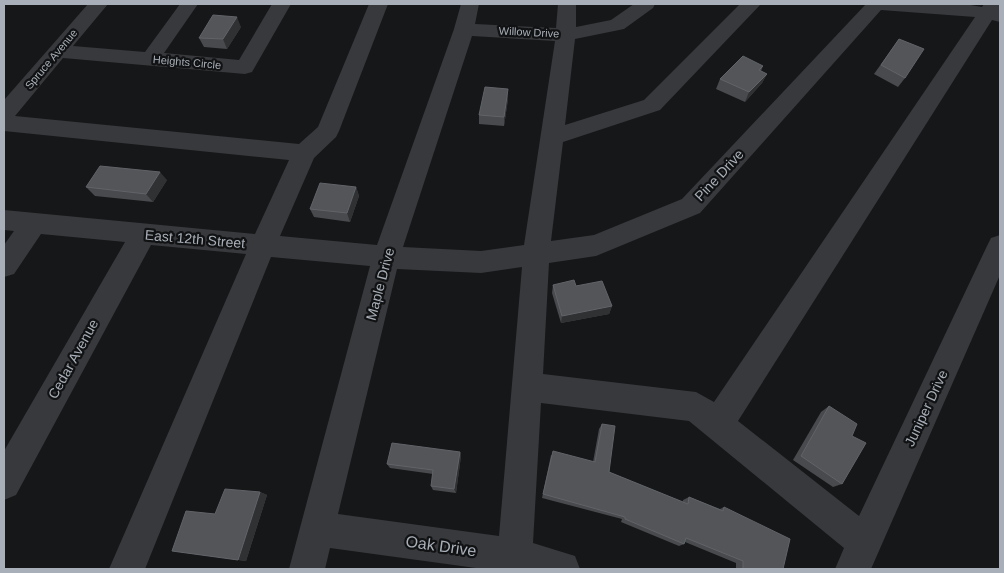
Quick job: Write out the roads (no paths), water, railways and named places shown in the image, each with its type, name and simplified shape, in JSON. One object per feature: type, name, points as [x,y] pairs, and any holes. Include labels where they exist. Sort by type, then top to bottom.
[{"type":"street","name":"Spruce Avenue","points":[[4,114],[98,4]]},
{"type":"street","points":[[150,59],[189,4]]},
{"type":"street","name":"Heights Circle","points":[[58,51],[246,67],[281,4]]},
{"type":"street","points":[[127,569],[262,246],[304,153],[328,131],[379,4]]},
{"type":"street","points":[[516,563],[536,254],[566,35],[567,4]]},
{"type":"street","name":"Willow Drive","points":[[467,16],[566,35],[617,25],[646,4]]},
{"type":"street","points":[[552,137],[652,105],[751,4]]},
{"type":"street","name":"Pine Drive","points":[[386,257],[481,262],[596,245],[691,206],[876,4],[993,11]]},
{"type":"street","points":[[718,424],[993,11]]},
{"type":"street","name":"Maple Drive","points":[[306,569],[318,529],[386,257],[467,16]]},
{"type":"street","points":[[4,123],[304,153]]},
{"type":"street","name":"East 12th Street","points":[[4,220],[143,235],[386,257]]},
{"type":"street","points":[[4,266],[34,223]]},
{"type":"street","name":"Cedar Avenue","points":[[4,483],[143,235]]},
{"type":"street","name":"Juniper Drive","points":[[859,556],[1000,246]]},
{"type":"street","points":[[528,387],[696,407],[718,424],[859,556]]},
{"type":"street","name":"Oak Drive","points":[[318,529],[516,563],[562,569]]}]
